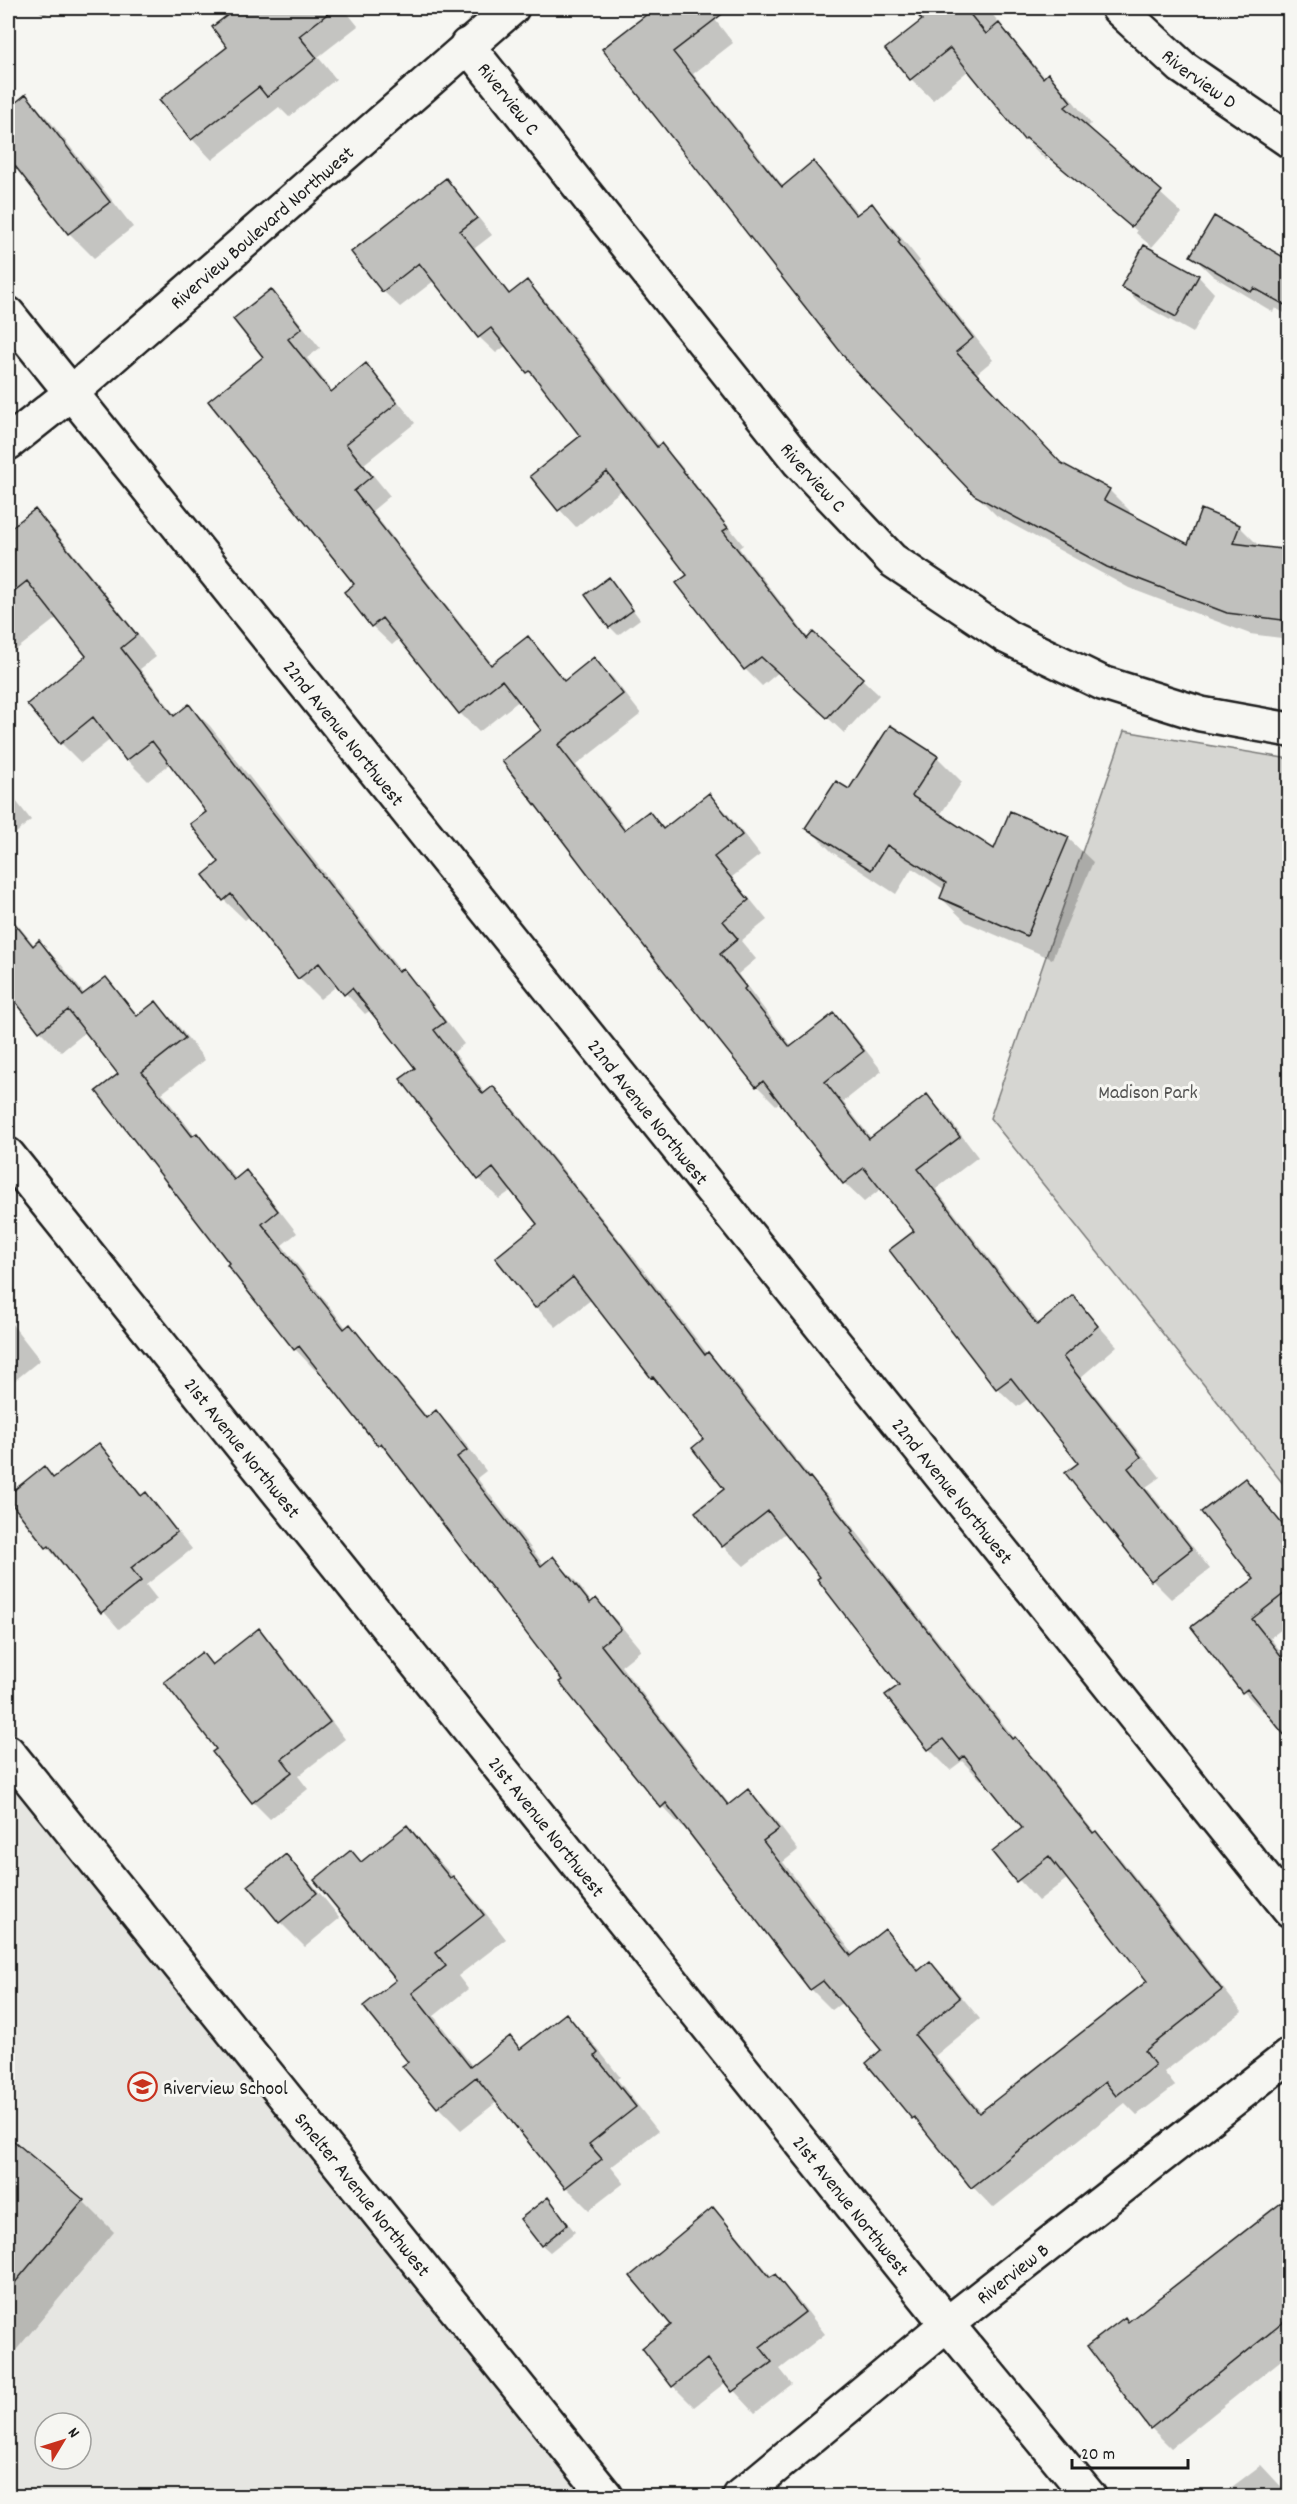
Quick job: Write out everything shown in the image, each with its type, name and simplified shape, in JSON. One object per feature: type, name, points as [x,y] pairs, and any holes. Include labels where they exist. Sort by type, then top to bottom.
[{"type":"street","name":"Riverview Boulevard Northwest","points":[[8,443],[71,393],[512,8]]},
{"type":"street","name":"Riverview D","points":[[1118,8],[1182,67],[1290,141]]},
{"type":"street","name":"Riverview C","points":[[467,45],[799,462],[892,560],[1007,637],[1102,683],[1200,714],[1290,730]]},
{"type":"street","name":"22nd Avenue Northwest","points":[[8,314],[1290,1910]]},
{"type":"street","name":"21st Avenue Northwest","points":[[8,1155],[947,2324],[1089,2496]]},
{"type":"street","name":"Smelter Avenue Northwest","points":[[8,1752],[606,2496]]},
{"type":"street","name":"Riverview B","points":[[740,2496],[947,2324],[1290,2055]]},
{"type":"shaded area","name":"Riverview School","points":[[8,1752],[606,2496],[8,2496]]},
{"type":"green space","name":"Madison Park","points":[[1124,731],[1289,759],[1289,1491],[990,1118]]},
{"type":"building","points":[[237,8],[335,8],[299,36],[317,58],[267,97],[259,87],[191,140],[159,100],[227,47],[212,27]]},
{"type":"building","points":[[655,8],[730,8],[673,52],[782,187],[813,161],[856,215],[872,203],[900,240],[898,242],[973,338],[956,352],[1061,463],[1110,489],[1104,500],[1188,544],[1201,509],[1240,525],[1233,543],[1290,550],[1290,621],[1227,613],[1107,567],[974,495],[854,369],[602,49]]},
{"type":"building","points":[[911,8],[965,8],[986,34],[999,23],[1043,78],[1048,73],[1071,102],[1065,107],[1162,191],[1131,227],[1026,138],[1024,140],[950,48],[910,80],[885,49],[922,20]]},
{"type":"building","points":[[26,94],[110,202],[68,234],[8,157],[8,109]]},
{"type":"building","points":[[446,178],[477,218],[460,231],[509,294],[527,280],[657,447],[661,443],[728,528],[723,531],[807,639],[813,632],[863,678],[827,718],[761,657],[744,670],[676,583],[687,575],[607,472],[558,511],[530,476],[580,436],[530,371],[527,373],[491,328],[478,338],[419,263],[382,292],[351,252]]},
{"type":"building","points":[[1214,216],[1290,261],[1290,308],[1254,288],[1251,292],[1190,256]]},
{"type":"building","points":[[1144,245],[1199,275],[1176,317],[1121,287]]},
{"type":"building","points":[[271,289],[302,328],[288,339],[331,392],[366,363],[397,403],[346,444],[372,476],[354,491],[491,665],[528,636],[564,681],[594,657],[623,694],[558,745],[624,830],[649,811],[663,829],[709,793],[742,835],[714,857],[749,900],[723,921],[738,939],[720,954],[746,987],[744,989],[790,1047],[834,1013],[864,1051],[825,1082],[869,1139],[927,1094],[960,1137],[918,1169],[1037,1325],[1073,1295],[1098,1326],[1063,1357],[1141,1457],[1128,1468],[1192,1549],[1151,1581],[1065,1473],[1078,1463],[1011,1378],[996,1389],[889,1250],[914,1231],[864,1168],[843,1184],[763,1081],[756,1087],[613,907],[502,761],[541,730],[502,680],[459,714],[382,618],[371,627],[344,592],[354,584],[208,401],[263,357],[233,319]]},
{"type":"building","points":[[35,509],[137,635],[121,648],[174,716],[189,704],[398,972],[403,968],[445,1022],[434,1030],[483,1094],[493,1086],[619,1242],[705,1355],[708,1352],[853,1531],[851,1533],[1012,1739],[1015,1737],[1093,1833],[1096,1831],[1222,1990],[1145,2051],[1155,2065],[1116,2096],[1105,2082],[971,2188],[914,2117],[912,2119],[866,2063],[881,2050],[823,1981],[810,1990],[666,1803],[661,1808],[559,1682],[562,1680],[381,1443],[378,1446],[299,1346],[294,1350],[227,1265],[229,1263],[96,1091],[118,1074],[68,1010],[39,1032],[8,992],[8,915],[33,946],[39,940],[82,995],[106,977],[137,1016],[156,1001],[185,1038],[142,1072],[192,1136],[197,1133],[234,1180],[246,1170],[278,1211],[262,1224],[344,1329],[350,1324],[426,1418],[436,1410],[467,1450],[457,1457],[541,1566],[553,1556],[590,1603],[596,1598],[621,1629],[601,1645],[728,1805],[748,1789],[779,1829],[763,1841],[851,1956],[885,1929],[918,1971],[930,1961],[960,1998],[915,2035],[979,2113],[1147,1981],[1049,1856],[1016,1882],[992,1852],[1022,1828],[964,1756],[960,1760],[943,1739],[928,1750],[885,1695],[899,1685],[817,1579],[820,1577],[768,1511],[722,1547],[695,1512],[724,1489],[692,1448],[703,1439],[653,1377],[651,1378],[573,1277],[535,1308],[495,1258],[537,1224],[493,1168],[478,1180],[400,1079],[415,1068],[352,988],[344,995],[319,963],[298,979],[231,894],[223,901],[203,875],[219,862],[190,824],[206,812],[152,741],[126,761],[93,717],[60,744],[27,704],[86,656],[27,581],[8,596],[8,530]]},
{"type":"building","points":[[609,577],[633,610],[609,628],[585,595]]},
{"type":"building","points":[[890,725],[938,756],[912,796],[994,849],[1010,811],[1069,837],[1027,936],[940,898],[946,883],[887,845],[871,870],[805,828],[836,781],[849,789]]},
{"type":"building","points":[[99,1443],[141,1496],[146,1492],[177,1532],[131,1568],[141,1581],[101,1613],[49,1546],[46,1548],[8,1499],[8,1495],[44,1466],[53,1478]]},
{"type":"building","points":[[1245,1478],[1290,1534],[1290,1589],[1252,1619],[1290,1667],[1290,1742],[1247,1689],[1242,1693],[1191,1627],[1254,1579],[1201,1512]]},
{"type":"building","points":[[259,1628],[330,1722],[282,1759],[292,1772],[252,1803],[212,1752],[216,1749],[164,1682],[202,1652],[212,1665]]},
{"type":"building","points":[[407,1825],[484,1915],[436,1953],[446,1966],[412,1993],[470,2067],[510,2036],[520,2049],[566,2013],[598,2053],[595,2056],[636,2107],[589,2144],[602,2159],[565,2188],[476,2077],[437,2108],[402,2066],[408,2062],[363,2006],[396,1980],[314,1880],[351,1850],[361,1862]]},
{"type":"building","points":[[286,1854],[317,1893],[279,1923],[248,1885]]},
{"type":"building","points":[[8,2136],[84,2200],[8,2291]]},
{"type":"building","points":[[1290,2196],[1290,2317],[1150,2429],[1087,2346],[1125,2317],[1128,2322]]},
{"type":"building","points":[[548,2197],[568,2224],[541,2246],[520,2219]]},
{"type":"building","points":[[713,2207],[770,2277],[775,2274],[805,2312],[760,2347],[772,2362],[732,2392],[707,2359],[672,2387],[642,2348],[671,2325],[630,2276]]},
{"type":"place","name":"Riverview School","points":[[142,2087]]}]
